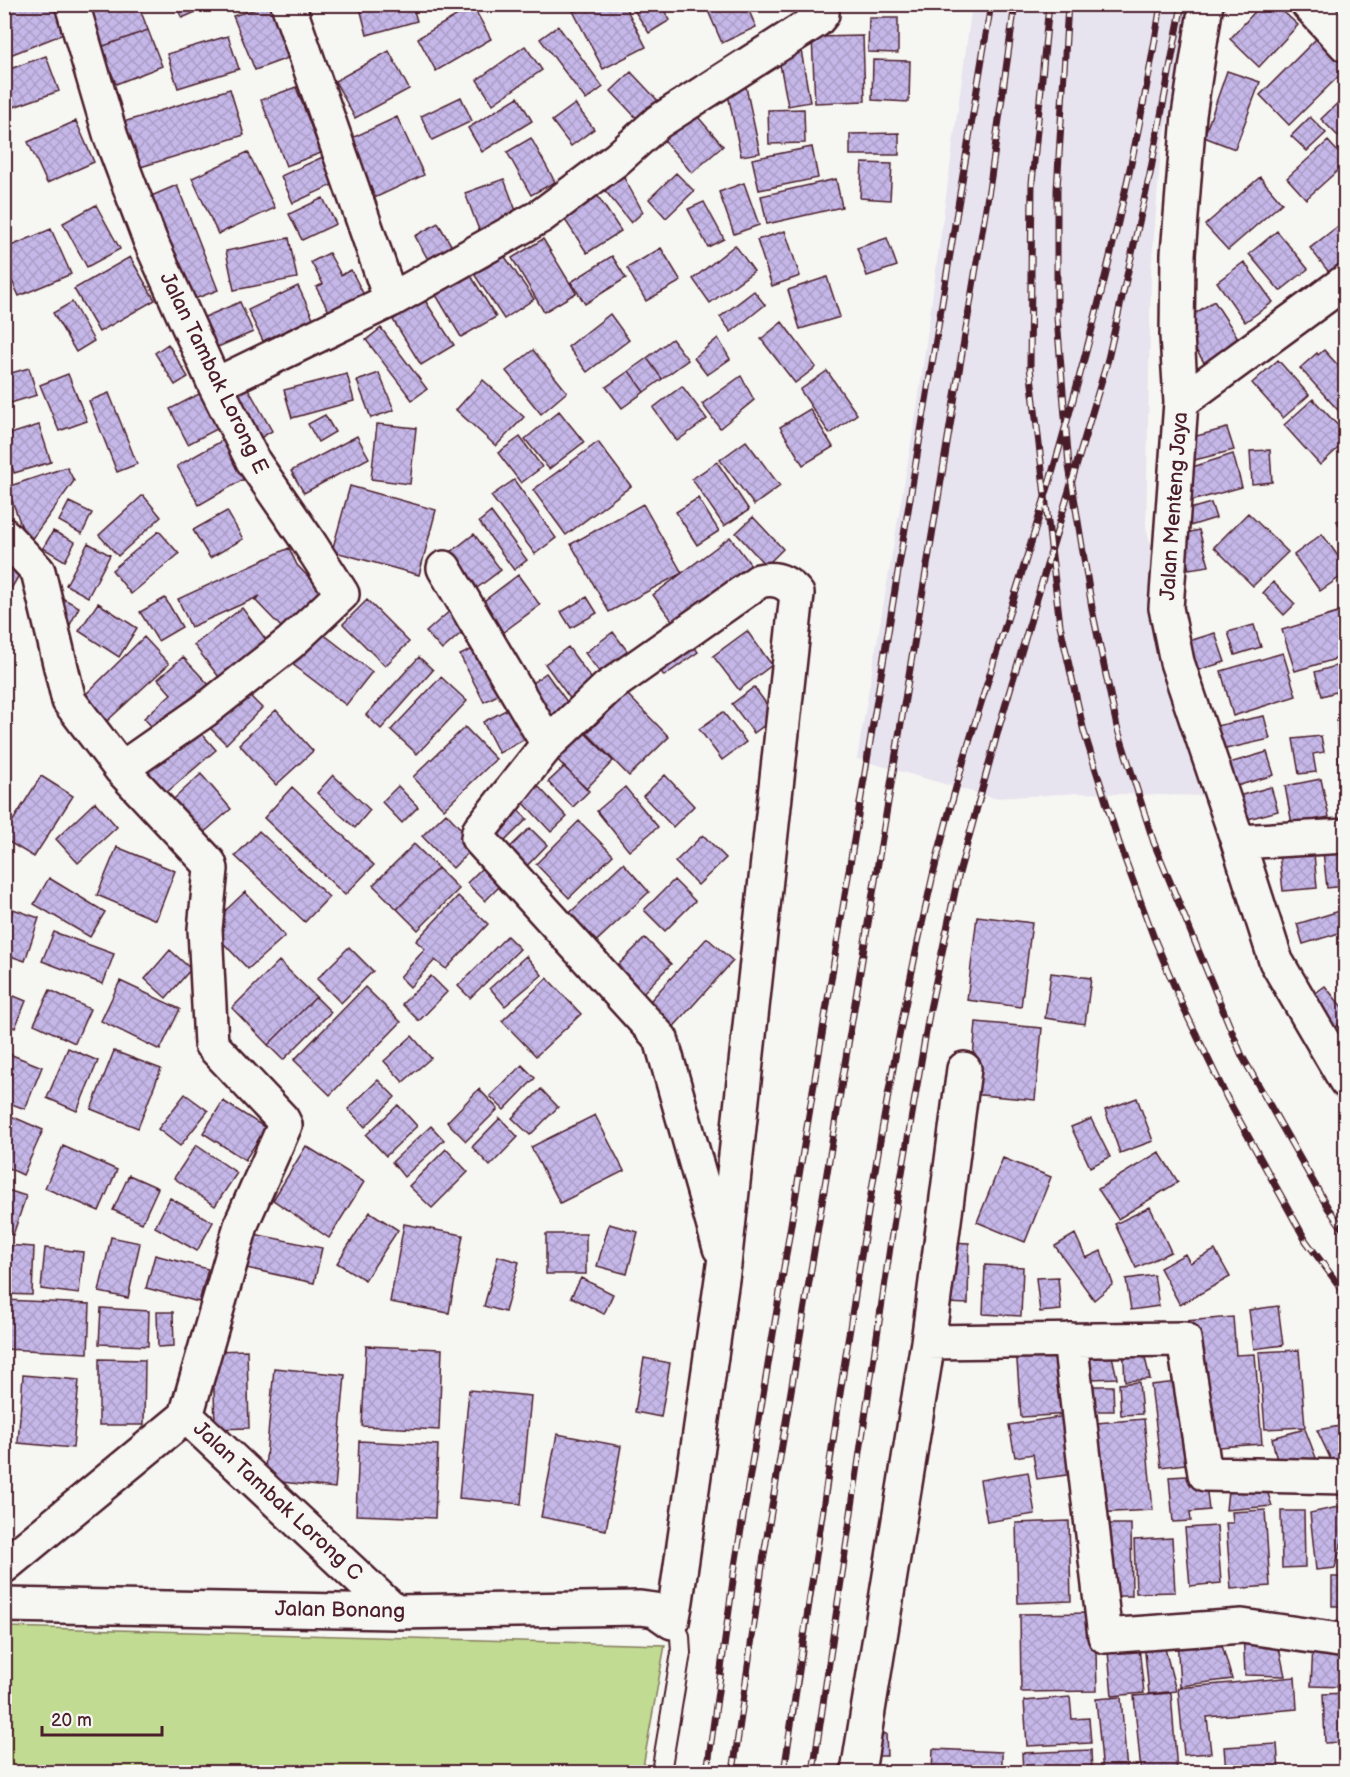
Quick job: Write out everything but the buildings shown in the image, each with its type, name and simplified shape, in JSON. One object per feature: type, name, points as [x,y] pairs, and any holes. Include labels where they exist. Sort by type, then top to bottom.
[{"type":"street","name":"Jalan Tambak Lorong E","points":[[72,4],[111,137],[150,240],[215,385],[253,461],[342,594],[290,643],[204,711],[121,769]]},
{"type":"street","points":[[288,4],[391,300]]},
{"type":"street","points":[[215,385],[436,277],[541,216],[617,159],[658,122],[817,20],[822,14],[822,4]]},
{"type":"street","name":"Jalan Menteng Jaya","points":[[1206,4],[1189,115],[1178,254],[1177,335],[1181,402],[1166,608],[1177,662],[1276,960],[1346,1081]]},
{"type":"street","points":[[1308,4],[1346,45]]},
{"type":"street","points":[[1181,402],[1346,281]]},
{"type":"street","name":"Jalan Tambak Lorong C","points":[[4,535],[38,571],[69,701],[121,769],[211,866],[205,929],[211,1044],[282,1119],[285,1125],[242,1222],[186,1416],[4,1566]]},
{"type":"street","points":[[444,568],[548,744]]},
{"type":"street","points":[[672,1622],[724,1264],[797,594],[783,581],[769,579],[759,581],[607,688],[548,744],[479,831],[478,838],[661,1039],[724,1264]]},
{"type":"street","points":[[1238,842],[1346,836]]},
{"type":"street","points":[[858,1773],[928,1342],[964,1069]]},
{"type":"street","points":[[928,1342],[1184,1339],[1205,1474],[1346,1477]]},
{"type":"street","points":[[1070,1340],[1105,1636],[1242,1626],[1346,1641]]},
{"type":"street","name":"Jalan Tambak Lorong C","points":[[186,1416],[395,1612]]},
{"type":"street","name":"Jalan Bonang","points":[[4,1605],[395,1612],[640,1608],[655,1610],[672,1622]]},
{"type":"lane","points":[[662,1773],[681,1653],[680,1636],[672,1622]]},
{"type":"shaded area","points":[[972,5],[1190,5],[1185,49],[1161,150],[1151,272],[1146,527],[1215,796],[1077,793],[994,798],[857,759],[918,403]]},
{"type":"green space","points":[[5,1627],[665,1645],[642,1772],[5,1772]]},
{"type":"railway","points":[[707,1772],[735,1566],[991,4]]},
{"type":"railway","points":[[733,1772],[762,1567],[991,177],[1015,4]]},
{"type":"railway","points":[[1049,4],[1032,183],[1030,367],[1060,625],[1084,732],[1119,843],[1154,938],[1184,1009],[1227,1098],[1306,1241],[1346,1295]]},
{"type":"railway","points":[[1068,4],[1057,190],[1057,318],[1069,466],[1093,614],[1117,727],[1154,843],[1242,1056],[1328,1208],[1346,1233]]},
{"type":"railway","points":[[784,1772],[870,1199],[905,1004],[944,830],[983,695],[1058,454],[1093,327],[1124,198],[1161,4]]},
{"type":"railway","points":[[813,1772],[894,1220],[930,1009],[958,877],[999,727],[1108,359],[1150,174],[1182,4]]}]
